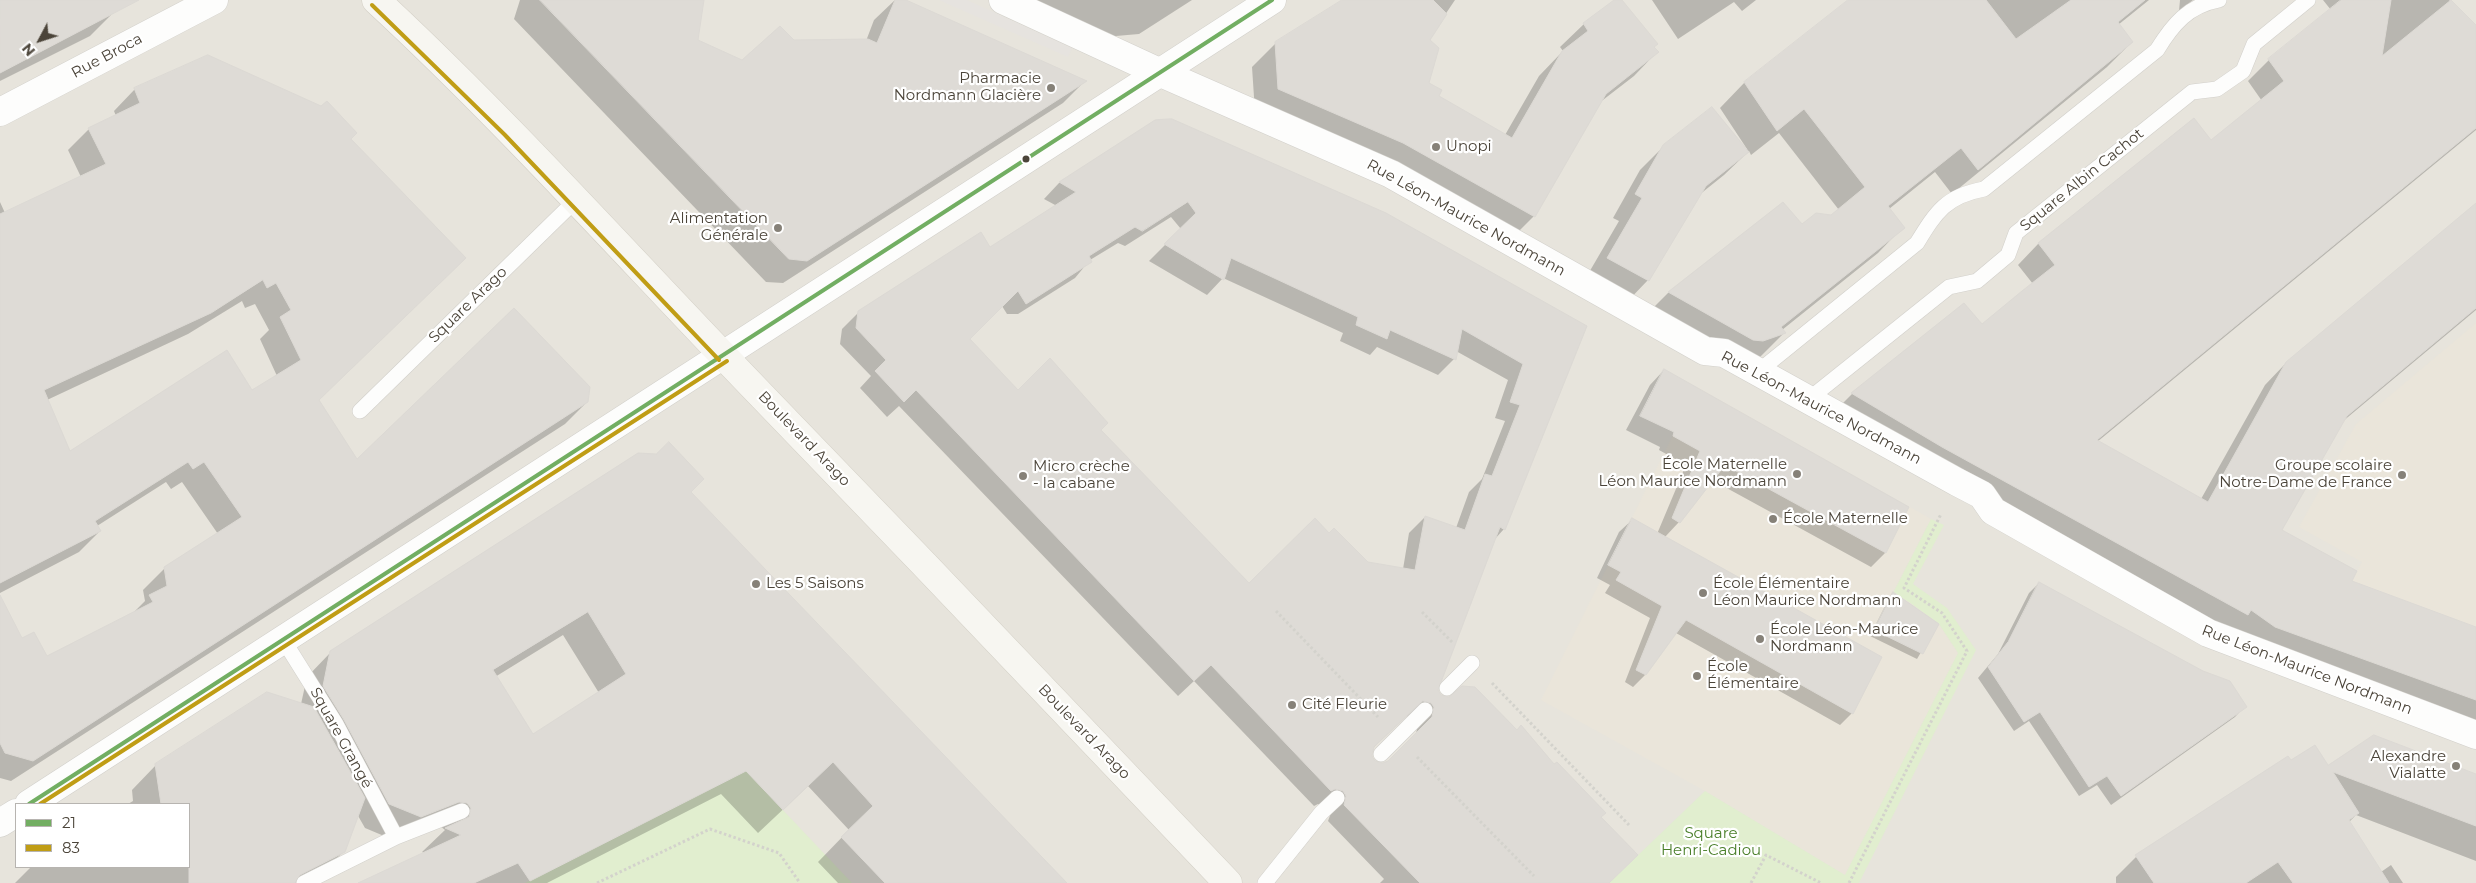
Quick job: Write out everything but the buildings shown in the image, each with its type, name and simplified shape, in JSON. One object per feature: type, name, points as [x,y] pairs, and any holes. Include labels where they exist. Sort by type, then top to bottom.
[{"type":"main road","name":"Boulevard Arago","points":[[376,0],[435,55],[576,199],[1228,883]]},
{"type":"street","name":"Rue Broca","points":[[0,112],[214,0]]},
{"type":"street","name":"Rue Léon-Maurice Nordmann","points":[[1003,0],[1161,74],[1391,174],[1706,351],[1724,353],[1982,495],[1993,511],[2001,516],[2208,633],[2476,735]]},
{"type":"street","points":[[31,803],[724,356],[1105,106],[1161,74],[1272,0]]},
{"type":"street","points":[[0,823],[15,813]]},
{"type":"lane","points":[[1758,371],[1917,243],[1934,215],[1962,193],[1984,189],[2157,50],[2171,27],[2202,3],[2219,0]]},
{"type":"lane","name":"Square Albin Cachot","points":[[1809,399],[1949,287],[1976,281],[2008,256],[2016,233],[2192,92],[2217,90],[2243,71],[2254,44],[2308,0]]},
{"type":"lane","name":"Square Arago","points":[[360,411],[576,199]]},
{"type":"lane","name":"Square Grangé","points":[[284,641],[336,724],[396,837]]},
{"type":"lane","points":[[1447,688],[1472,663]]},
{"type":"lane","points":[[1381,754],[1425,710]]},
{"type":"lane","points":[[1265,883],[1321,813],[1337,798]]},
{"type":"lane","points":[[304,883],[396,837],[462,811]]},
{"type":"path","points":[[1849,883],[1967,652],[1942,613],[1904,588],[1941,514]]},
{"type":"path","points":[[1276,611],[1534,876]]},
{"type":"path","points":[[1422,612],[1629,825]]},
{"type":"path","points":[[597,883],[710,829],[779,853],[800,883]]},
{"type":"path","points":[[1751,883],[1766,855],[1821,883]]},
{"type":"shaded area","points":[[0,0],[2476,0],[2476,883],[0,883]]},
{"type":"shaded area","points":[[939,0],[967,0],[1072,48],[1068,57]]},
{"type":"shaded area","name":"Groupe scolaire Notre-Dame de France","points":[[2476,323],[2476,700],[2318,642],[2362,562],[2299,527],[2356,424]]},
{"type":"shaded area","name":"École Léon-Maurice Nordmann","points":[[1697,387],[1931,519],[1893,593],[1910,602],[1939,624],[1958,653],[1845,875],[1705,791],[1541,700]]},
{"type":"green space","name":"Square Henri-Cadiou","points":[[1931,519],[1944,525],[1913,584],[1947,608],[1976,650],[1859,883],[1609,883],[1705,791],[1845,875],[1958,653],[1939,624],[1893,593]]},
{"type":"green space","points":[[746,771],[852,883],[525,883]]},
{"type":"transit line","name":"21","points":[[31,803],[1272,0]]},
{"type":"transit line","name":"83","points":[[372,5],[505,135],[719,360]]},
{"type":"transit line","name":"83","points":[[42,803],[727,361]]},
{"type":"place","name":"Pharmacie Nordmann Glacière","points":[[1051,88]]},
{"type":"place","name":"Unopi","points":[[1436,147]]},
{"type":"place","name":"Alimentation Générale","points":[[778,228]]},
{"type":"place","name":"École Maternelle Léon Maurice Nordmann","points":[[1797,474]]},
{"type":"place","name":"Groupe scolaire Notre-Dame de France","points":[[2402,475]]},
{"type":"place","name":"Micro crèche - la cabane","points":[[1023,476]]},
{"type":"place","name":"École Maternelle","points":[[1773,519]]},
{"type":"place","name":"Les 5 Saisons","points":[[756,584]]},
{"type":"place","name":"École Élémentaire Léon Maurice Nordmann","points":[[1703,593]]},
{"type":"place","name":"École Léon-Maurice Nordmann","points":[[1760,639]]},
{"type":"place","name":"École Élémentaire","points":[[1697,676]]},
{"type":"place","name":"Cité Fleurie","points":[[1292,705]]},
{"type":"place","name":"Alexandre Vialatte","points":[[2456,766]]}]
